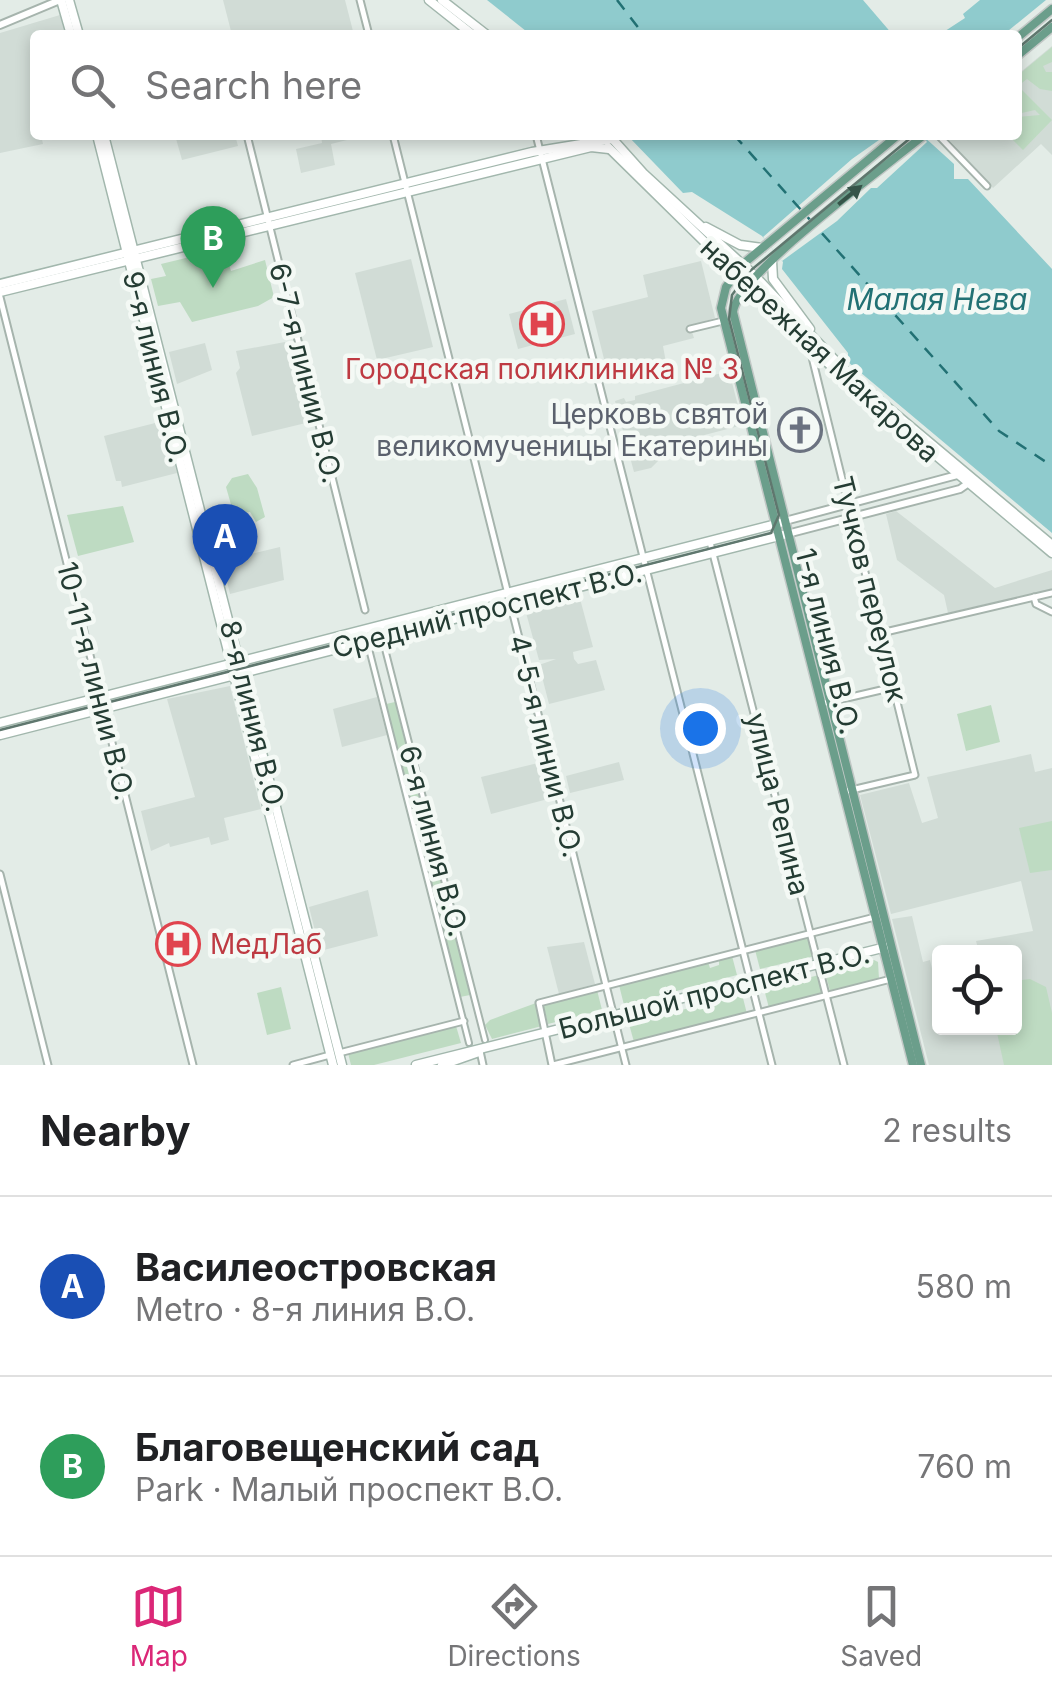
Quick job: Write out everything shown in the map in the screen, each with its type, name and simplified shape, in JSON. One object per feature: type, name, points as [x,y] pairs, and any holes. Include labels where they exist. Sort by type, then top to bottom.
[{"type":"main road","points":[[63,0],[73,30]]},
{"type":"main road","points":[[429,0],[467,30]]},
{"type":"main road","points":[[442,0],[481,30]]},
{"type":"main road","points":[[1022,34],[1052,9]]},
{"type":"main road","points":[[1022,52],[1052,27]]},
{"type":"main road","name":"8-я линия В.О.","points":[[102,140],[334,1058],[342,1065]]},
{"type":"main road","points":[[0,291],[602,140]]},
{"type":"main road","name":"набережная Макарова","points":[[607,140],[755,276],[838,373],[958,474]]},
{"type":"main road","name":"набережная Макарова","points":[[607,140],[756,296],[1052,553]]},
{"type":"main road","name":"1-я линия В.О.","points":[[892,140],[743,264],[724,294],[723,321],[848,791],[913,1065]]},
{"type":"main road","points":[[779,523],[734,322],[737,297],[775,258],[918,140]]},
{"type":"main road","points":[[694,220],[740,245],[765,246]]},
{"type":"main road","points":[[775,258],[773,279],[813,343]]},
{"type":"main road","points":[[737,297],[756,296]]},
{"type":"main road","name":"набережная Макарова","points":[[969,484],[1052,545]]},
{"type":"main road","name":"Средний проспект В.О.","points":[[712,547],[779,523]]},
{"type":"main road","name":"Средний проспект В.О.","points":[[0,723],[508,594],[712,547],[782,535]]},
{"type":"main road","name":"Средний проспект В.О.","points":[[0,735],[510,605],[646,564]]},
{"type":"main road","points":[[848,791],[921,1065]]},
{"type":"main road","name":"Большой проспект В.О.","points":[[442,1065],[546,1034],[887,947]]},
{"type":"main road","name":"Большой проспект В.О.","points":[[416,1065],[480,1052]]},
{"type":"street","points":[[0,26],[63,0]]},
{"type":"street","points":[[360,0],[368,30]]},
{"type":"street","name":"6-7-я линии В.О.","points":[[248,140],[366,610]]},
{"type":"street","name":"4-5-я линии В.О.","points":[[394,140],[626,1065]]},
{"type":"street","points":[[537,140],[772,1065]]},
{"type":"street","points":[[943,140],[987,186]]},
{"type":"street","name":"10-11-я линии В.О.","points":[[0,291],[193,1065]]},
{"type":"street","points":[[690,329],[723,321]]},
{"type":"street","name":"Тучков переулок","points":[[813,343],[915,775],[848,791]]},
{"type":"street","points":[[819,381],[822,376],[838,373]]},
{"type":"street","name":"Средний проспект В.О.","points":[[779,523],[958,474]]},
{"type":"street","name":"Средний проспект В.О.","points":[[782,535],[969,484]]},
{"type":"street","name":"улица Репина","points":[[712,547],[844,1065]]},
{"type":"street","points":[[882,633],[1052,593]]},
{"type":"street","points":[[1034,597],[1036,604],[1052,612]]},
{"type":"street","name":"6-я линия В.О.","points":[[383,641],[485,1040]]},
{"type":"street","points":[[368,645],[470,1043]]},
{"type":"street","points":[[825,703],[894,687]]},
{"type":"street","points":[[0,874],[48,1065]]},
{"type":"street","points":[[875,917],[539,1003],[553,1065],[891,978]]},
{"type":"street","points":[[293,1065],[334,1058],[464,1021]]},
{"type":"street","points":[[480,1052],[483,1065]]},
{"type":"shaded area","points":[[223,0],[345,0],[353,30],[231,30]]},
{"type":"shaded area","points":[[60,15],[64,30],[30,30],[30,140],[42,140],[43,144],[0,153],[0,33]]},
{"type":"shaded area","points":[[1052,46],[1052,155],[1041,144],[993,188],[950,140],[1022,140],[1022,71]]},
{"type":"shaded area","points":[[176,140],[236,140],[238,146],[182,160]]},
{"type":"shaded area","points":[[322,140],[347,140],[331,144],[335,165],[301,173],[296,149]]},
{"type":"shaded area","points":[[411,259],[433,347],[377,360],[355,273]]},
{"type":"shaded area","points":[[701,261],[715,318],[690,326],[694,338],[663,346],[667,368],[610,383],[592,311],[648,297],[643,275]]},
{"type":"shaded area","name":"Городская поликлиника № 3","points":[[566,299],[575,334],[518,349],[509,314]]},
{"type":"shaded area","points":[[285,342],[306,423],[252,436],[236,373],[240,368],[236,351]]},
{"type":"shaded area","points":[[205,343],[212,370],[177,384],[169,352]]},
{"type":"shaded area","points":[[729,371],[743,425],[662,446],[664,455],[651,468],[634,472],[615,401],[635,400],[635,396]]},
{"type":"shaded area","points":[[163,421],[177,473],[122,487],[121,481],[116,481],[104,436]]},
{"type":"shaded area","points":[[896,511],[995,588],[1052,570],[1052,589],[948,613],[944,595],[897,560],[886,514]]},
{"type":"shaded area","points":[[280,547],[284,580],[230,594],[222,561]]},
{"type":"shaded area","points":[[579,595],[593,647],[573,652],[574,659],[578,664],[596,660],[605,690],[549,704],[539,665],[556,659],[539,660],[525,609]]},
{"type":"shaded area","points":[[230,686],[261,809],[224,818],[229,840],[211,845],[209,837],[170,847],[169,843],[151,851],[141,811],[195,797],[167,699]]},
{"type":"shaded area","points":[[377,697],[387,735],[342,747],[333,709]]},
{"type":"shaded area","points":[[1031,754],[1035,772],[1052,768],[1052,1065],[929,1065],[892,919],[912,916],[923,962],[930,960],[932,1035],[1022,1035],[1022,945],[977,945],[976,941],[1033,931],[1021,881],[891,914],[860,795],[909,783],[922,823],[938,818],[927,777]]},
{"type":"shaded area","points":[[619,762],[624,780],[570,793],[566,776]]},
{"type":"shaded area","points":[[538,763],[548,799],[491,814],[481,777]]},
{"type":"shaded area","points":[[368,890],[378,936],[320,951],[309,907]]},
{"type":"shaded area","points":[[584,942],[595,984],[559,994],[547,947]]},
{"type":"green space","points":[[1052,47],[1052,62],[1043,66],[1046,72],[1052,72],[1052,91],[1040,89],[1027,79],[1022,83],[1022,72]]},
{"type":"green space","points":[[1022,90],[1052,120],[1023,150],[1013,140],[1022,140],[1022,117],[1040,115],[1035,110],[1022,113]]},
{"type":"green space","points":[[219,250],[226,255],[231,271],[265,260],[274,297],[258,306],[192,322],[180,302],[158,306],[151,279],[166,276],[161,264]]},
{"type":"green space","points":[[248,474],[257,488],[265,517],[256,522],[250,512],[234,515],[226,487],[232,478]]},
{"type":"green space","points":[[123,506],[134,542],[78,556],[67,515]]},
{"type":"green space","points":[[395,702],[470,995],[460,997],[386,704]]},
{"type":"green space","points":[[991,705],[1000,742],[966,751],[957,714]]},
{"type":"green space","points":[[1052,821],[1052,870],[1030,873],[1019,828]]},
{"type":"green space","points":[[810,936],[815,956],[760,969],[755,950]]},
{"type":"green space","points":[[732,956],[737,975],[624,1005],[619,985],[708,962],[710,968],[719,965],[719,959]]},
{"type":"green space","points":[[878,962],[879,979],[830,991],[825,972]]},
{"type":"green space","points":[[819,975],[824,994],[769,1008],[764,989]]},
{"type":"green space","points":[[1030,979],[1046,987],[1052,1013],[1052,1065],[1004,1065],[998,1035],[1022,1035],[1022,980]]},
{"type":"green space","points":[[281,987],[291,1029],[267,1035],[257,993]]},
{"type":"green space","points":[[597,990],[602,1010],[548,1024],[543,1004]]},
{"type":"green space","points":[[742,994],[747,1014],[634,1042],[629,1024]]},
{"type":"green space","points":[[536,1003],[542,1026],[492,1039],[485,1025],[490,1020]]},
{"type":"green space","points":[[456,1026],[461,1043],[374,1065],[351,1065],[348,1053]]},
{"type":"water","points":[[487,0],[863,0],[889,30],[525,30]]},
{"type":"water","points":[[980,0],[1046,0],[1009,30],[947,30],[965,18],[963,14]]},
{"type":"water","name":"Малая Нева","points":[[632,140],[928,140],[954,164],[954,179],[968,179],[1052,269],[1052,533],[848,362],[848,353],[782,269],[783,262],[762,236],[692,192],[683,193]]},
{"type":"pier","points":[[879,140],[927,142],[837,221],[782,261],[763,237]]},
{"type":"ferry route","points":[[617,0],[640,30]]},
{"type":"ferry route","points":[[738,140],[999,431],[1052,466]]},
{"type":"tram line","points":[[1022,45],[1052,20]]},
{"type":"tram line","points":[[0,730],[771,533],[779,515],[729,319],[732,295],[750,271],[908,140]]},
{"type":"place","name":"Благовещенский сад","points":[[213,288]]},
{"type":"place","name":"Городская поликлиника № 3","points":[[542,324]]},
{"type":"place","name":"Церковь святой великомученицы Екатерины","points":[[800,430]]},
{"type":"place","name":"Василеостровская","points":[[225,586]]},
{"type":"place","name":"МедЛаб","points":[[178,944]]}]
